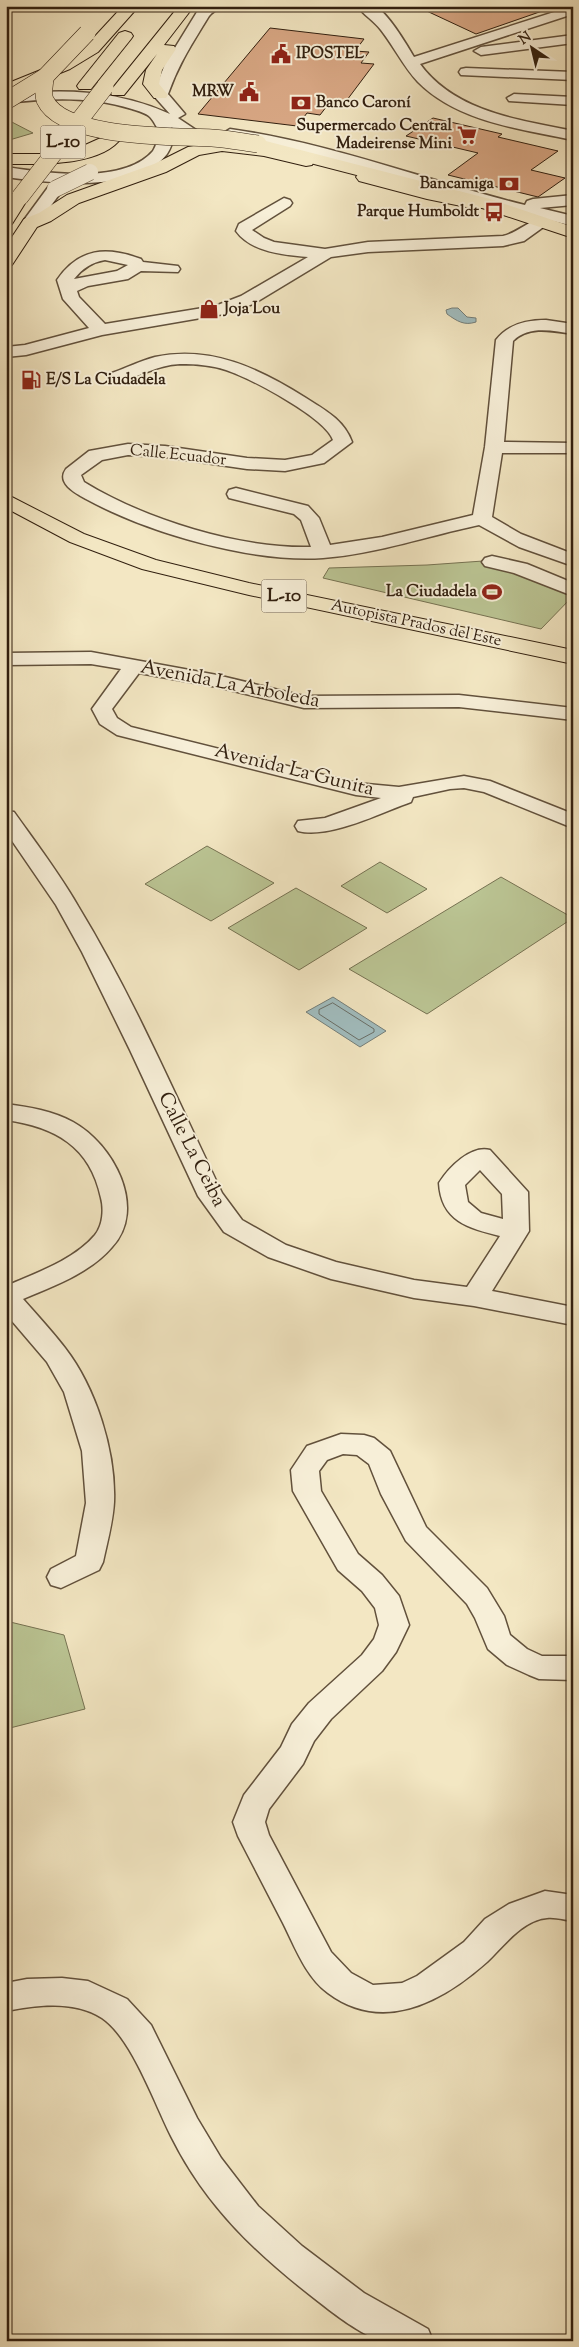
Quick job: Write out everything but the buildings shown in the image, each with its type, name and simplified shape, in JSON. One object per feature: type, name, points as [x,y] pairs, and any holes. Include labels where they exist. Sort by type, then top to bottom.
[{"type":"main road","points":[[6,100],[45,78],[115,6]]},
{"type":"main road","points":[[6,90],[64,66],[92,49],[132,6]]},
{"type":"main road","name":"L-10","points":[[6,192],[146,6]]},
{"type":"main road","points":[[6,159],[36,159],[76,155],[99,148],[114,137],[118,128],[118,122],[113,111],[112,90],[181,9]]},
{"type":"main road","points":[[160,95],[151,84],[152,76],[176,38],[181,9]]},
{"type":"main road","points":[[45,78],[44,98],[47,103],[59,114],[82,124],[130,134],[214,138],[252,146],[427,194],[466,202],[484,203],[573,233]]},
{"type":"main road","name":"L-10","points":[[6,220],[20,197],[112,90]]},
{"type":"main road","points":[[6,261],[30,223],[45,217],[73,199],[160,168],[194,151],[222,146],[252,146]]},
{"type":"main road","name":"Autopista Prados del Este","points":[[6,500],[77,538],[149,565],[248,589],[573,657]]},
{"type":"main road","name":"Autopista Prados del Este","points":[[6,520],[72,552],[120,570],[185,589],[342,625],[573,674]]},
{"type":"street","points":[[364,6],[382,20],[410,63],[434,90],[443,97],[488,114],[573,136]]},
{"type":"street","points":[[207,9],[172,64],[160,95],[176,113],[211,132],[263,138],[521,202],[551,204],[573,200]]},
{"type":"street","points":[[410,63],[573,9]]},
{"type":"street","points":[[434,90],[442,69],[450,59],[464,54],[571,41]]},
{"type":"street","points":[[466,72],[573,76]]},
{"type":"street","points":[[514,98],[571,101],[573,85]]},
{"type":"street","points":[[6,100],[66,94],[110,98],[131,102],[154,112],[195,138],[224,144],[252,146]]},
{"type":"street","points":[[30,223],[55,189],[90,172],[138,155],[153,142],[156,130],[154,122],[149,114],[131,102]]},
{"type":"street","points":[[146,164],[167,143],[168,134],[154,112]]},
{"type":"street","points":[[6,172],[50,179],[87,179],[121,174],[146,164],[195,138],[211,132]]},
{"type":"street","points":[[366,165],[423,182],[573,221]]},
{"type":"street","points":[[284,203],[245,227],[246,235],[258,242],[269,245],[325,254],[368,247],[503,241],[518,238],[541,223]]},
{"type":"street","points":[[6,352],[26,350],[101,330],[203,314],[232,306],[247,300],[325,254]]},
{"type":"street","points":[[101,330],[72,299],[65,280],[69,273],[90,258],[109,255],[128,259],[135,262],[137,266]]},
{"type":"street","points":[[69,288],[85,281],[127,273],[137,266],[172,269]]},
{"type":"street","points":[[573,329],[554,326],[525,327],[508,335],[505,340],[494,447],[483,502],[482,519],[497,530],[520,541],[573,560]]},
{"type":"street","name":"Calle Ecuador","points":[[118,377],[155,362],[176,358],[202,359],[235,365],[274,386],[331,423],[341,433],[343,442],[335,452],[315,461],[288,465],[251,464],[158,450],[125,450],[108,452],[84,461],[76,467],[72,473],[72,480],[77,486],[131,513],[237,547],[323,552],[357,547],[482,519]]},
{"type":"street","points":[[494,447],[573,448]]},
{"type":"street","points":[[236,494],[301,510],[310,518],[323,552]]},
{"type":"street","points":[[492,562],[528,571],[573,590]]},
{"type":"street","name":"Avenida La Arboleda","points":[[6,658],[90,658],[217,681],[304,702],[358,704],[459,701],[573,714]]},
{"type":"street","name":"Avenida La Gunita","points":[[133,667],[102,708],[104,717],[124,731],[356,789],[398,793],[450,783],[478,784],[490,787],[573,822]]},
{"type":"street","points":[[356,789],[362,806],[362,812]]},
{"type":"street","points":[[306,826],[328,824],[421,790]]},
{"type":"street","name":"Calle La Ceiba","points":[[6,817],[38,861],[100,964],[211,1196],[234,1226],[276,1252],[332,1270],[414,1289],[474,1297],[573,1316]]},
{"type":"street","points":[[6,1112],[38,1117],[66,1128],[87,1146],[103,1167],[114,1188],[116,1213],[111,1231],[88,1256],[50,1277],[6,1296],[42,1336],[70,1378],[78,1392],[96,1452],[100,1503],[89,1562],[61,1577]]},
{"type":"street","points":[[474,1297],[499,1261],[516,1231]]},
{"type":"street","points":[[573,1668],[539,1667],[517,1657],[498,1641],[489,1616],[477,1596],[416,1534],[395,1494],[380,1458],[364,1445],[341,1444],[316,1453],[305,1470],[306,1491],[348,1562],[372,1583],[389,1604],[394,1625],[386,1644],[372,1663],[320,1711],[303,1733],[292,1755],[254,1804],[249,1822],[254,1836],[320,1962],[338,1984],[370,1999],[404,1997],[429,1986],[448,1973],[475,1952],[496,1928],[520,1914],[545,1904],[573,1908]]},
{"type":"street","points":[[6,1997],[26,1993],[62,1992],[88,1995],[115,2009],[139,2035],[185,2129],[209,2169],[246,2217],[290,2258],[350,2305],[415,2341]]},
{"type":"green space","points":[[6,119],[33,133],[6,141]]},
{"type":"green space","name":"La Ciudadela","points":[[497,560],[573,587],[573,596],[541,629],[323,578],[329,568],[427,565]]},
{"type":"green space","points":[[207,846],[274,883],[211,921],[145,884]]},
{"type":"green space","points":[[380,862],[427,889],[387,913],[341,886]]},
{"type":"green space","points":[[501,877],[573,918],[427,1014],[349,969]]},
{"type":"green space","points":[[296,888],[367,928],[299,970],[228,928]]},
{"type":"green space","points":[[6,1621],[64,1635],[85,1709],[6,1729]]},
{"type":"water","points":[[458,308],[467,317],[476,318],[476,322],[464,323],[454,319],[447,314],[446,310]]},
{"type":"water","points":[[333,997],[386,1031],[360,1047],[306,1012]]},
{"type":"place","name":"IPOSTEL","points":[[281,54]]},
{"type":"place","name":"MRW","points":[[249,92]]},
{"type":"place","name":"Banco Caroní","points":[[301,103]]},
{"type":"place","name":"Supermercado Central Madeirense Mini","points":[[467,135]]},
{"type":"place","name":"Bancamiga","points":[[509,184]]},
{"type":"place","name":"Parque Humboldt","points":[[494,212]]},
{"type":"place","name":"Joja Lou","points":[[209,309]]},
{"type":"place","name":"E/S La Ciudadela","points":[[31,380]]},
{"type":"place","name":"La Ciudadela","points":[[492,592]]}]
